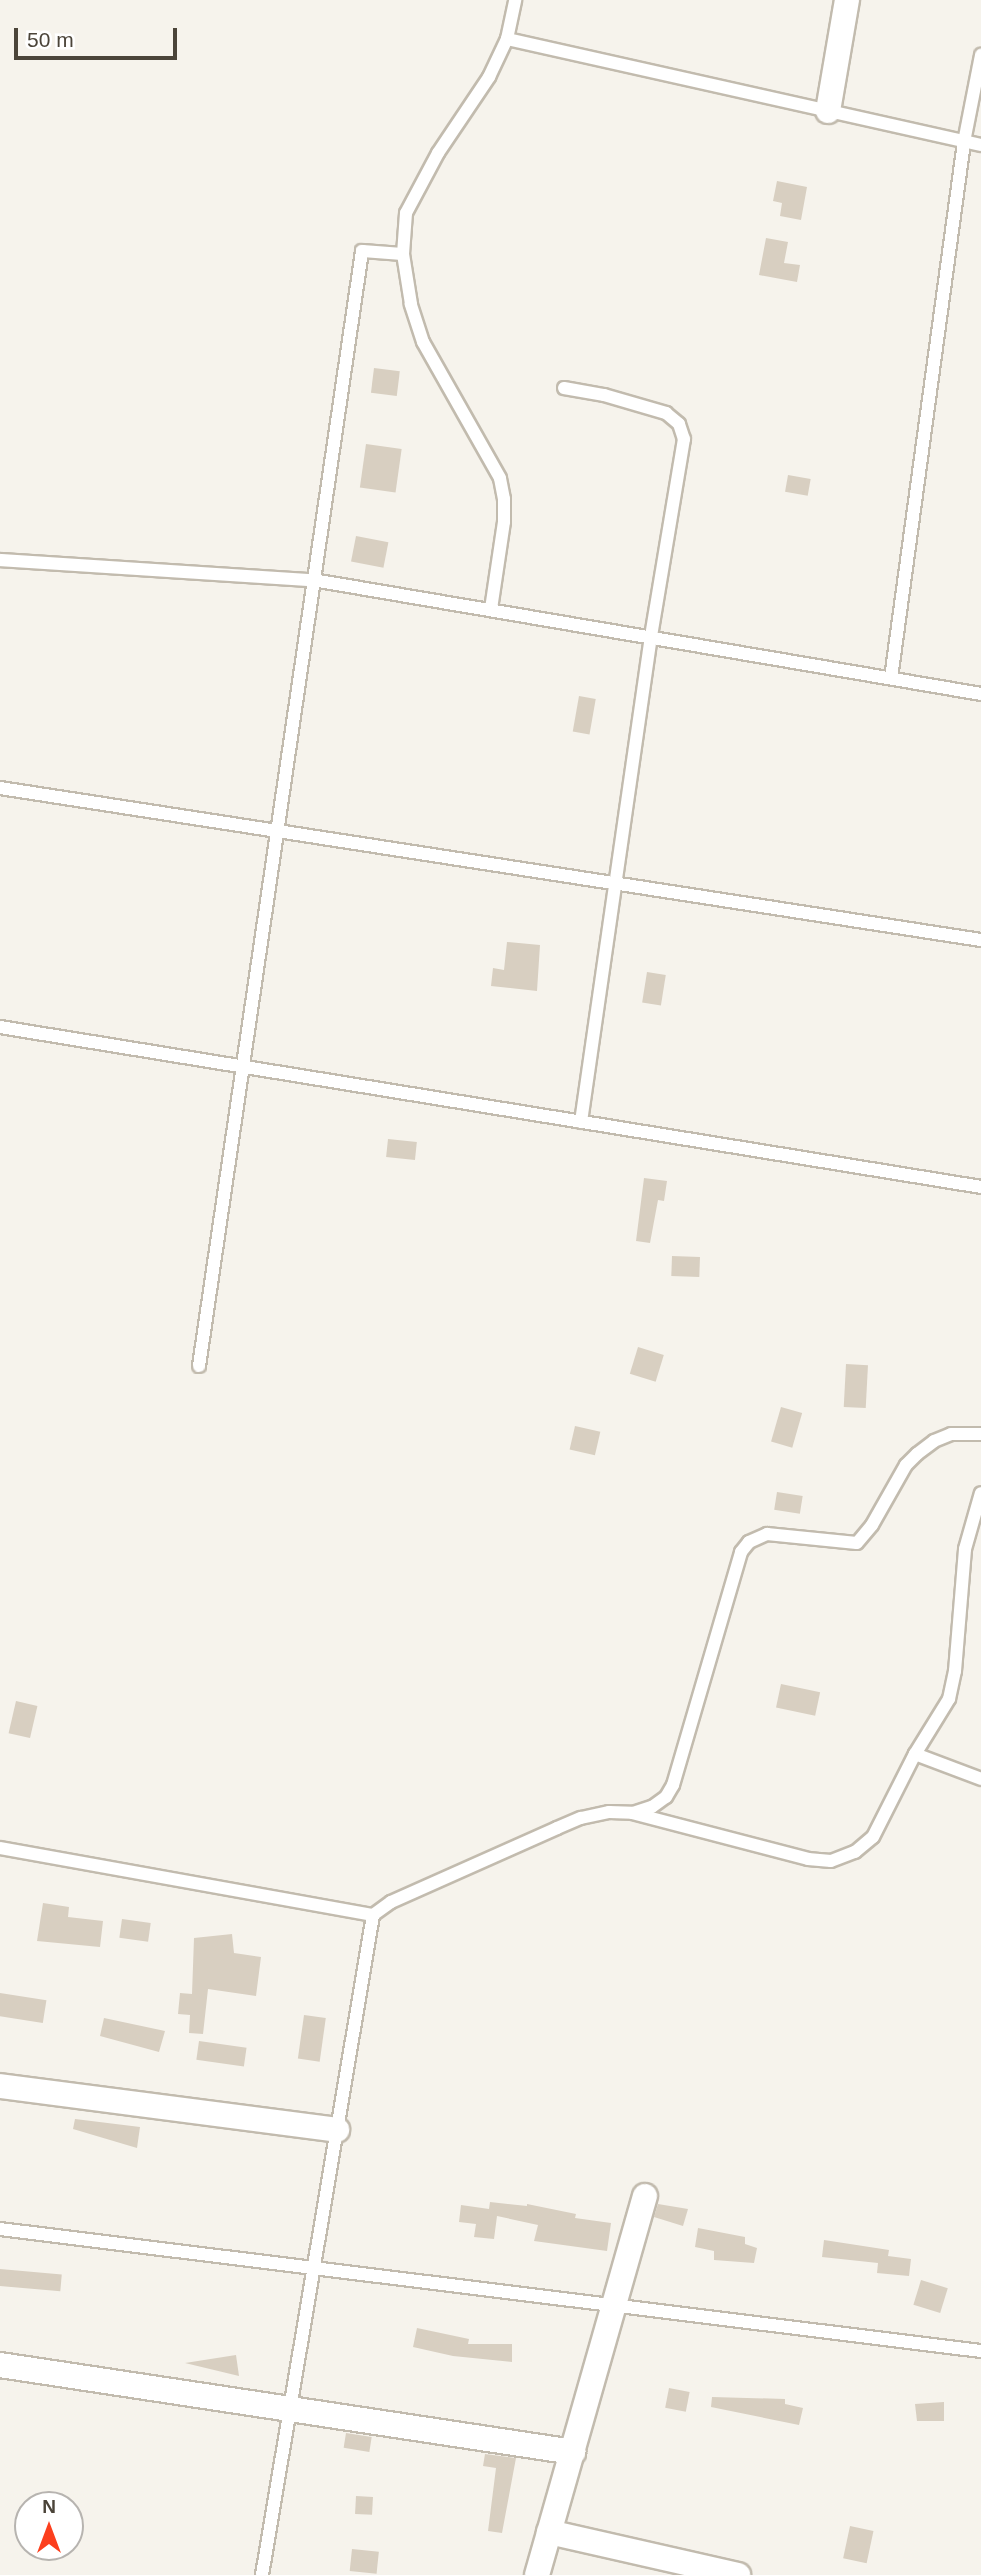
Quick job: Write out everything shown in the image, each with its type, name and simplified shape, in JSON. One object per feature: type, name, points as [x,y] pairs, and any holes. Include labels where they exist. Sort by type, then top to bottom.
[{"type":"street","points":[[828,111],[847,0]]},
{"type":"street","points":[[0,2086],[337,2130]]},
{"type":"street","points":[[537,2575],[645,2196]]},
{"type":"street","points":[[0,2365],[572,2452]]},
{"type":"street","points":[[549,2532],[738,2575]]},
{"type":"lane","points":[[491,609],[504,522],[500,478],[423,342],[411,304],[403,254],[406,213],[438,152],[489,77],[507,39],[514,0]]},
{"type":"lane","points":[[507,39],[981,145]]},
{"type":"lane","points":[[891,678],[964,142],[981,55]]},
{"type":"lane","points":[[199,1366],[362,251],[403,254]]},
{"type":"lane","points":[[564,388],[604,395],[666,413],[679,424],[684,439],[651,636],[581,1122]]},
{"type":"lane","points":[[0,560],[313,580],[981,694]]},
{"type":"lane","points":[[0,788],[981,940]]},
{"type":"lane","points":[[0,1027],[981,1188]]},
{"type":"lane","points":[[632,1813],[652,1807],[666,1797],[673,1786],[741,1552],[749,1542],[757,1535],[767,1534],[857,1543],[864,1538],[906,1465],[917,1454],[934,1441],[951,1434],[981,1434]]},
{"type":"lane","points":[[262,2575],[373,1915],[391,1902],[581,1818],[610,1812],[632,1813],[808,1858],[831,1861],[855,1852],[873,1837],[915,1754],[949,1699],[955,1671],[965,1549],[981,1493]]},
{"type":"lane","points":[[915,1754],[981,1779]]},
{"type":"lane","points":[[0,1848],[373,1915]]},
{"type":"lane","points":[[0,2229],[981,2351]]},
{"type":"building","points":[[777,181],[807,187],[801,220],[780,216],[782,203],[773,201]]},
{"type":"building","points":[[766,238],[788,242],[784,263],[800,265],[797,282],[759,275]]},
{"type":"building","points":[[374,368],[400,371],[397,396],[371,393]]},
{"type":"building","points":[[366,444],[402,449],[396,493],[360,488]]},
{"type":"building","points":[[788,475],[811,479],[808,496],[785,492]]},
{"type":"building","points":[[356,536],[388,542],[383,568],[351,562]]},
{"type":"building","points":[[579,696],[596,699],[589,734],[573,731]]},
{"type":"building","points":[[507,942],[540,945],[537,991],[491,986],[493,968],[504,970]]},
{"type":"building","points":[[647,972],[666,975],[661,1006],[642,1003]]},
{"type":"building","points":[[388,1139],[417,1142],[415,1160],[386,1157]]},
{"type":"building","points":[[644,1178],[667,1181],[664,1201],[658,1200],[650,1243],[636,1241]]},
{"type":"building","points":[[672,1256],[700,1257],[699,1277],[671,1276]]},
{"type":"building","points":[[638,1347],[664,1355],[656,1382],[630,1374]]},
{"type":"building","points":[[846,1364],[868,1365],[866,1408],[844,1407]]},
{"type":"building","points":[[781,1407],[802,1413],[792,1448],[771,1442]]},
{"type":"building","points":[[575,1426],[600,1432],[595,1455],[570,1449]]},
{"type":"building","points":[[777,1492],[803,1496],[800,1514],[774,1510]]},
{"type":"building","points":[[781,1684],[820,1692],[815,1716],[776,1707]]},
{"type":"building","points":[[16,1701],[37,1706],[30,1738],[9,1733]]},
{"type":"building","points":[[43,1903],[69,1907],[68,1917],[103,1921],[100,1947],[37,1941]]},
{"type":"building","points":[[122,1919],[151,1923],[148,1942],[119,1938]]},
{"type":"building","points":[[232,1934],[234,1953],[261,1957],[256,1996],[208,1989],[203,2034],[189,2033],[190,2015],[178,2014],[180,1993],[192,1994],[194,1938]]},
{"type":"building","points":[[0,1993],[46,2000],[43,2023],[0,2016]]},
{"type":"building","points":[[304,2015],[326,2018],[320,2062],[298,2059]]},
{"type":"building","points":[[104,2018],[165,2031],[159,2052],[100,2036]]},
{"type":"building","points":[[199,2041],[247,2048],[244,2066],[196,2060]]},
{"type":"building","points":[[75,2119],[140,2127],[137,2148],[73,2129]]},
{"type":"building","points":[[490,2202],[527,2204],[576,2214],[575,2218],[611,2223],[607,2251],[534,2241],[538,2225],[497,2216],[494,2239],[474,2237],[476,2224],[459,2222],[461,2205],[489,2209]]},
{"type":"building","points":[[658,2204],[688,2209],[683,2226],[654,2217]]},
{"type":"building","points":[[698,2228],[745,2237],[745,2244],[757,2248],[754,2263],[714,2260],[714,2251],[695,2247]]},
{"type":"building","points":[[824,2240],[889,2250],[888,2256],[911,2259],[909,2276],[877,2273],[878,2263],[822,2257]]},
{"type":"building","points":[[0,2269],[62,2274],[60,2291],[0,2286]]},
{"type":"building","points":[[921,2280],[948,2288],[940,2313],[913,2305]]},
{"type":"building","points":[[417,2328],[469,2339],[468,2344],[512,2344],[512,2362],[453,2356],[413,2347]]},
{"type":"building","points":[[236,2355],[239,2376],[185,2363]]},
{"type":"building","points":[[669,2388],[690,2392],[686,2412],[665,2408]]},
{"type":"building","points":[[712,2397],[785,2399],[785,2404],[803,2408],[799,2425],[711,2407]]},
{"type":"building","points":[[944,2402],[944,2421],[917,2421],[915,2404]]},
{"type":"building","points":[[346,2433],[372,2437],[369,2452],[344,2448]]},
{"type":"building","points":[[485,2454],[516,2458],[502,2533],[488,2531],[496,2468],[483,2466]]},
{"type":"building","points":[[356,2496],[373,2497],[372,2515],[355,2514]]},
{"type":"building","points":[[850,2526],[873,2531],[867,2563],[843,2558]]},
{"type":"building","points":[[352,2549],[379,2552],[377,2574],[350,2571]]}]
